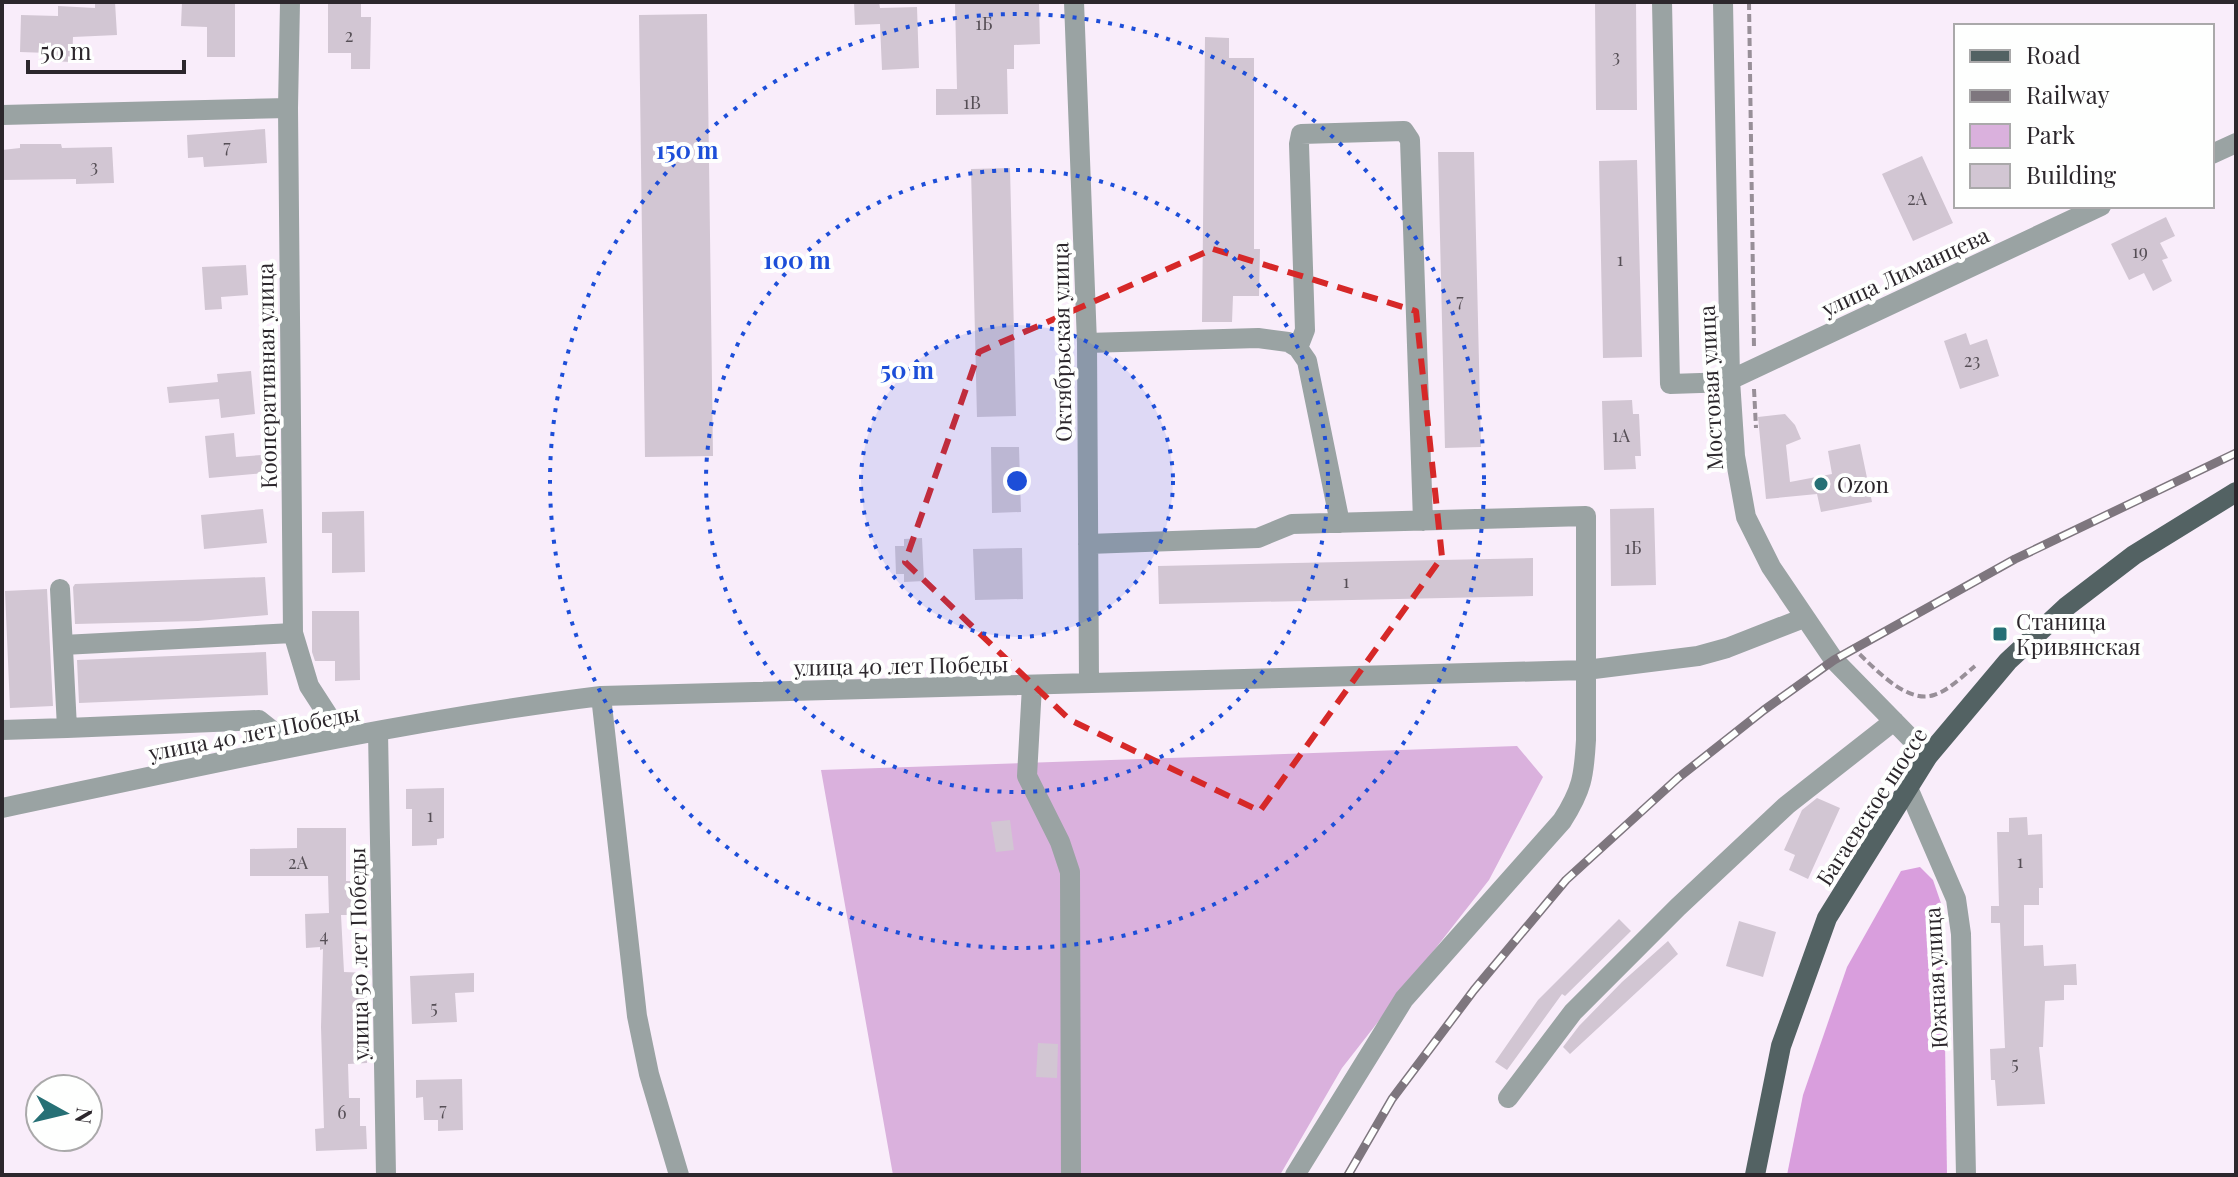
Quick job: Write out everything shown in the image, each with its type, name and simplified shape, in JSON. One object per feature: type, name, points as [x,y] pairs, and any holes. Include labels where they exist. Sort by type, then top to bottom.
[{"type":"main road","name":"Багаевское шоссе","points":[[1755,1175],[1781,1046],[1827,918],[1928,756],[2008,661],[2066,607],[2134,555],[2236,492]]},
{"type":"street","name":"Кооперативная улица","points":[[290,2],[288,108],[293,633],[309,686],[342,737]]},
{"type":"street","name":"Октябрьская улица","points":[[1074,2],[1087,343],[1089,682]]},
{"type":"street","points":[[1662,2],[1670,384],[1730,381]]},
{"type":"street","name":"Мостовая улица","points":[[1723,2],[1730,381],[1735,456],[1746,517],[1771,567],[1834,660],[1928,756]]},
{"type":"street","points":[[2,115],[288,108]]},
{"type":"street","points":[[1298,348],[1305,330],[1301,134],[1404,131],[1410,140],[1423,521]]},
{"type":"street","points":[[2214,153],[2236,143]]},
{"type":"street","name":"улица Лиманцева","points":[[1730,381],[2097,208]]},
{"type":"street","points":[[1087,343],[1258,338],[1288,342],[1298,348],[1307,361],[1340,523]]},
{"type":"street","points":[[1088,544],[1258,538],[1292,524],[1586,516],[1586,740],[1579,795],[1562,821],[1404,999],[1295,1175]]},
{"type":"street","points":[[60,589],[67,728]]},
{"type":"street","name":"улица 40 лет Победы","points":[[2,808],[342,737],[475,713],[601,696],[1586,670],[1698,656],[1804,618]]},
{"type":"street","points":[[63,645],[293,633]]},
{"type":"street","points":[[1032,686],[1027,776],[1060,842],[1070,872],[1071,1175]]},
{"type":"street","points":[[601,696],[637,1016],[649,1074],[679,1175]]},
{"type":"street","points":[[2,730],[259,720],[293,747]]},
{"type":"street","points":[[1508,1098],[1573,1012],[1678,907],[1787,805],[1894,721]]},
{"type":"street","name":"улица 50 лет Победы","points":[[378,731],[386,1175]]},
{"type":"street","name":"Южная улица","points":[[1908,788],[1956,899],[1961,934],[1966,1175]]},
{"type":"path","points":[[1749,2],[1756,428]]},
{"type":"path","points":[[1846,642],[1888,680],[1905,691],[1924,695],[1934,696],[1977,665]]},
{"type":"highlighted area","points":[[1213,249],[1416,311],[1442,557],[1260,811],[1070,720],[905,562],[979,352]]},
{"type":"green space","points":[[1517,746],[1543,777],[1489,880],[1342,1068],[1280,1175],[893,1175],[821,770]]},
{"type":"shaded area","points":[[1920,867],[1933,880],[1943,909],[1947,1175],[1787,1175],[1803,1095],[1847,967],[1901,871]]},
{"type":"building","points":[[95,2],[115,2],[117,35],[73,37],[72,62],[49,61],[49,53],[20,52],[21,15],[58,16],[58,6],[95,8]]},
{"type":"building","points":[[182,2],[235,2],[235,57],[207,57],[207,27],[181,26]]},
{"type":"building","points":[[328,2],[361,2],[361,17],[371,17],[370,69],[351,69],[351,53],[328,53]]},
{"type":"building","points":[[854,2],[879,2],[880,8],[917,7],[919,68],[882,70],[880,24],[855,25]]},
{"type":"building","points":[[955,2],[1039,2],[1040,44],[1014,45],[1014,69],[1007,69],[1008,114],[936,115],[936,89],[957,89]]},
{"type":"building","points":[[1595,2],[1636,2],[1637,110],[1596,110]]},
{"type":"building","points":[[707,14],[713,456],[645,457],[639,15]]},
{"type":"building","points":[[1205,37],[1229,38],[1229,58],[1254,58],[1254,249],[1260,249],[1259,296],[1233,296],[1232,322],[1202,322]]},
{"type":"building","points":[[265,129],[267,163],[204,167],[203,157],[188,158],[187,135]]},
{"type":"building","points":[[20,144],[61,144],[62,148],[112,147],[114,183],[76,184],[76,179],[2,180],[2,150],[20,148]]},
{"type":"building","points":[[1438,152],[1474,152],[1481,447],[1445,448]]},
{"type":"building","points":[[1922,156],[1953,223],[1913,241],[1882,174]]},
{"type":"building","points":[[1637,160],[1642,357],[1603,358],[1599,161]]},
{"type":"building","points":[[1010,168],[1016,416],[977,417],[971,169]]},
{"type":"building","points":[[2166,217],[2175,236],[2160,243],[2168,258],[2162,260],[2172,281],[2153,291],[2144,273],[2129,280],[2111,244]]},
{"type":"building","points":[[246,265],[248,295],[221,297],[222,309],[205,310],[202,267]]},
{"type":"building","points":[[1966,333],[1970,345],[1987,339],[1999,376],[1960,389],[1944,341]]},
{"type":"building","points":[[251,371],[255,414],[221,418],[219,399],[169,403],[167,387],[218,382],[217,374]]},
{"type":"building","points":[[1632,400],[1633,414],[1639,414],[1641,456],[1635,456],[1636,469],[1604,470],[1602,401]]},
{"type":"building","points":[[1785,414],[1795,425],[1801,439],[1786,445],[1790,482],[1832,474],[1828,451],[1860,444],[1872,502],[1821,512],[1817,494],[1766,499],[1758,417]]},
{"type":"building","points":[[234,433],[236,457],[262,455],[264,473],[209,478],[205,436]]},
{"type":"building","points":[[991,447],[1019,447],[1021,512],[992,513]]},
{"type":"building","points":[[1654,508],[1656,585],[1611,586],[1610,509]]},
{"type":"building","points":[[263,509],[267,543],[204,549],[201,515]]},
{"type":"building","points":[[364,511],[365,572],[332,573],[332,533],[322,533],[322,512]]},
{"type":"building","points":[[922,538],[924,581],[904,582],[904,574],[896,574],[895,546],[904,546],[904,539]]},
{"type":"building","points":[[1022,548],[1023,599],[975,600],[973,549]]},
{"type":"building","points":[[1533,558],[1533,596],[1159,604],[1158,566]]},
{"type":"building","points":[[265,577],[268,615],[198,621],[75,624],[75,584]]},
{"type":"building","points":[[47,589],[53,706],[10,708],[5,591]]},
{"type":"building","points":[[312,611],[359,611],[360,680],[335,681],[335,661],[315,661],[312,652]]},
{"type":"building","points":[[266,652],[268,695],[79,703],[77,660]]},
{"type":"building","points":[[444,788],[444,838],[437,839],[437,845],[412,846],[412,809],[406,809],[406,789]]},
{"type":"building","points":[[1817,798],[1840,808],[1808,879],[1789,870],[1795,855],[1784,850],[1802,810]]},
{"type":"building","points":[[2027,817],[2028,835],[2042,834],[2043,888],[2039,888],[2039,905],[2024,905],[2024,946],[2043,945],[2044,966],[2076,964],[2077,985],[2064,985],[2064,1000],[2045,1001],[2043,1047],[2039,1047],[2045,1104],[1997,1106],[1995,1080],[1991,1080],[1990,1049],[2005,1048],[2000,923],[1991,923],[1991,906],[1999,906],[1997,832],[2009,832],[2009,818]]},
{"type":"building","points":[[1010,820],[1014,850],[996,852],[991,822]]},
{"type":"building","points":[[297,828],[346,828],[346,881],[358,881],[359,915],[341,915],[344,972],[369,973],[370,999],[364,999],[364,1005],[360,1005],[361,1040],[366,1040],[367,1063],[348,1064],[349,1098],[360,1098],[360,1126],[366,1126],[367,1149],[316,1151],[315,1129],[324,1128],[321,1027],[323,949],[306,948],[305,914],[329,913],[328,876],[250,876],[250,849],[297,848]]},
{"type":"building","points":[[1619,919],[1631,931],[1565,996],[1562,994],[1507,1070],[1495,1062],[1538,1000]]},
{"type":"building","points":[[1739,921],[1776,932],[1763,977],[1726,966]]},
{"type":"building","points":[[1668,941],[1678,954],[1570,1054],[1563,1047],[1579,1026]]},
{"type":"building","points":[[474,973],[474,992],[455,993],[457,1022],[412,1024],[410,976]]},
{"type":"building","points":[[1038,1043],[1058,1044],[1057,1078],[1036,1077]]},
{"type":"building","points":[[462,1079],[463,1130],[438,1131],[438,1120],[424,1120],[423,1097],[416,1098],[416,1080]]},
{"type":"railway","points":[[1348,1175],[1392,1099],[1474,990],[1566,880],[1678,778],[1834,660],[2015,559],[2236,453]]},
{"type":"place","name":"Ozon","points":[[1821,484]]},
{"type":"place","name":"Станица Кривянская","points":[[2000,634]]}]
